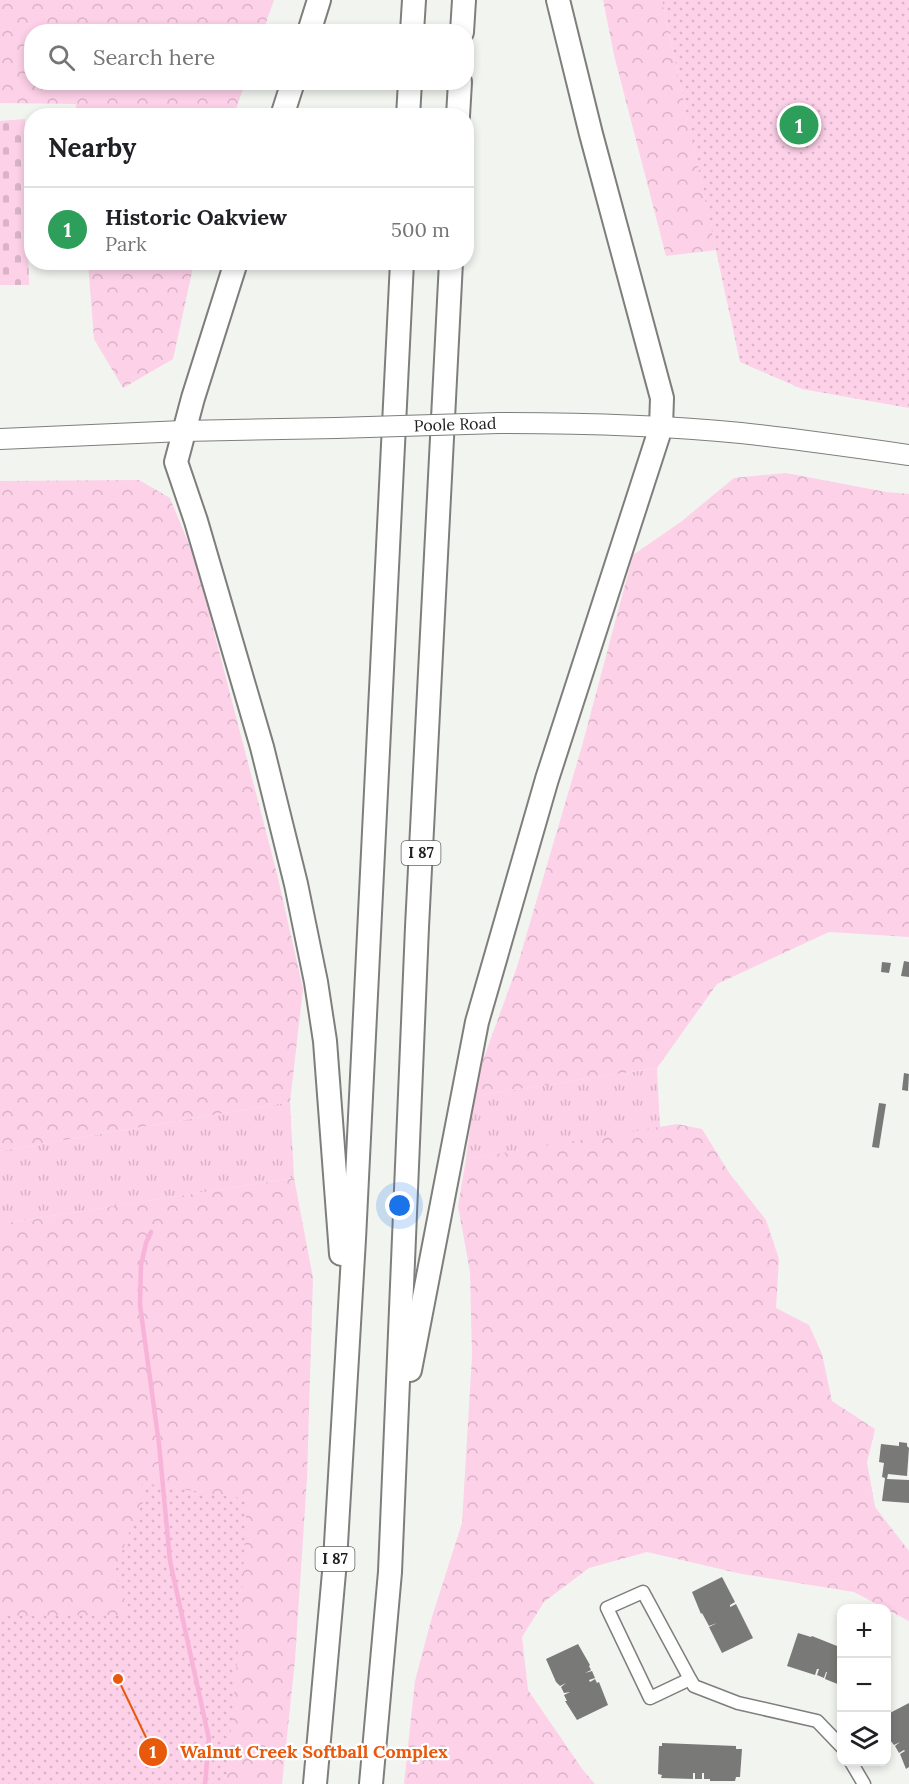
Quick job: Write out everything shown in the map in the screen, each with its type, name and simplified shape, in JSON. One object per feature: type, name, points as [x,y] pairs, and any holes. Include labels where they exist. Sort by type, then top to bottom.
[{"type":"highway","points":[[312,24],[319,0]]},
{"type":"highway","points":[[412,24],[414,0]]},
{"type":"highway","points":[[462,24],[464,0]]},
{"type":"highway","points":[[396,1444],[477,1022],[547,779],[661,427],[662,398],[597,157],[558,0]]},
{"type":"highway","points":[[285,108],[290,90]]},
{"type":"highway","points":[[408,108],[410,90]]},
{"type":"highway","points":[[458,108],[460,90]]},
{"type":"highway","points":[[233,270],[183,431],[176,462],[217,592],[268,770],[296,884],[316,982],[325,1041],[348,1333]]},
{"type":"highway","name":"I 87","points":[[315,1784],[335,1561],[402,270]]},
{"type":"highway","name":"I 87","points":[[371,1784],[390,1572],[416,939],[451,270]]},
{"type":"main road","name":"Poole Road","points":[[0,438],[183,431],[581,423],[741,433],[909,455]]},
{"type":"street","points":[[690,1678],[650,1698],[607,1608],[643,1592],[690,1678],[694,1686],[738,1703],[817,1721],[837,1742]]},
{"type":"street","points":[[854,1766],[864,1784]]},
{"type":"green space","points":[[0,0],[274,0],[265,24],[24,24],[24,90],[243,90],[236,108],[76,108],[76,104],[0,103]]},
{"type":"green space","points":[[603,0],[662,0],[716,250],[666,256],[614,55]]},
{"type":"green space","points":[[662,0],[909,0],[909,408],[802,389],[740,362]]},
{"type":"green space","points":[[24,119],[24,270],[29,270],[29,285],[0,285],[0,121]]},
{"type":"green space","points":[[89,270],[192,270],[173,359],[123,388],[94,339]]},
{"type":"green space","points":[[786,473],[886,492],[909,494],[909,937],[829,932],[717,984],[657,1068],[474,1096],[483,1060],[517,967],[582,746],[633,555],[682,521],[734,478]]},
{"type":"green space","points":[[139,480],[170,498],[195,559],[278,878],[303,989],[290,1102],[0,1151],[0,481]]},
{"type":"green space","points":[[657,1068],[660,1128],[466,1159],[474,1096]]},
{"type":"green space","points":[[290,1102],[294,1178],[0,1224],[0,1151]]},
{"type":"green space","points":[[677,1124],[702,1129],[730,1174],[766,1220],[779,1259],[776,1308],[809,1325],[822,1354],[832,1401],[875,1429],[867,1462],[875,1507],[909,1551],[909,1621],[891,1612],[891,1604],[877,1604],[854,1592],[742,1574],[647,1552],[589,1568],[544,1602],[522,1637],[528,1690],[595,1784],[404,1784],[415,1681],[432,1617],[462,1523],[472,1356],[470,1272],[458,1206],[466,1159]]},
{"type":"green space","points":[[294,1178],[313,1278],[307,1478],[295,1660],[282,1784],[74,1784],[0,1722],[0,1224]]},
{"type":"green space","points":[[142,1483],[247,1499],[240,1628],[226,1784],[0,1784],[0,1616],[129,1615],[115,1572],[143,1502]]},
{"type":"building","points":[[904,961],[909,962],[909,977],[901,976]]},
{"type":"building","points":[[882,962],[891,963],[889,973],[881,972]]},
{"type":"building","points":[[904,1073],[909,1074],[908,1091],[902,1090]]},
{"type":"building","points":[[879,1103],[886,1104],[879,1148],[872,1147]]},
{"type":"building","points":[[899,1442],[907,1443],[909,1448],[907,1476],[888,1474],[887,1479],[909,1480],[909,1503],[882,1501],[885,1478],[882,1477],[884,1463],[879,1462],[881,1444],[899,1446]]},
{"type":"building","points":[[722,1577],[735,1602],[730,1607],[736,1604],[753,1638],[722,1653],[709,1627],[717,1623],[709,1626],[692,1592]]},
{"type":"building","points":[[798,1633],[837,1646],[837,1684],[825,1679],[827,1672],[824,1678],[817,1675],[819,1669],[815,1675],[787,1666]]},
{"type":"building","points":[[578,1644],[590,1665],[591,1670],[585,1673],[592,1671],[595,1678],[589,1680],[590,1682],[595,1679],[597,1683],[599,1682],[608,1705],[577,1720],[565,1701],[567,1701],[564,1695],[570,1692],[564,1693],[561,1687],[566,1683],[560,1686],[556,1682],[546,1659]]},
{"type":"building","points":[[909,1703],[909,1767],[906,1769],[900,1754],[905,1751],[899,1753],[895,1746],[900,1742],[894,1745],[891,1741],[891,1712]]},
{"type":"building","points":[[662,1743],[736,1746],[736,1749],[742,1749],[740,1777],[736,1777],[735,1781],[710,1781],[710,1779],[704,1779],[704,1773],[702,1773],[702,1779],[695,1779],[695,1773],[693,1773],[693,1779],[661,1778],[662,1775],[658,1774],[659,1746],[662,1746]]},
{"type":"waterway","points":[[151,1232],[141,1265],[140,1305],[159,1444],[170,1561],[209,1739],[205,1784]]},
{"type":"place","name":"Historic Oakview","points":[[799,125]]},
{"type":"place","name":"Walnut Creek Softball Complex","points":[[118,1679]]}]
